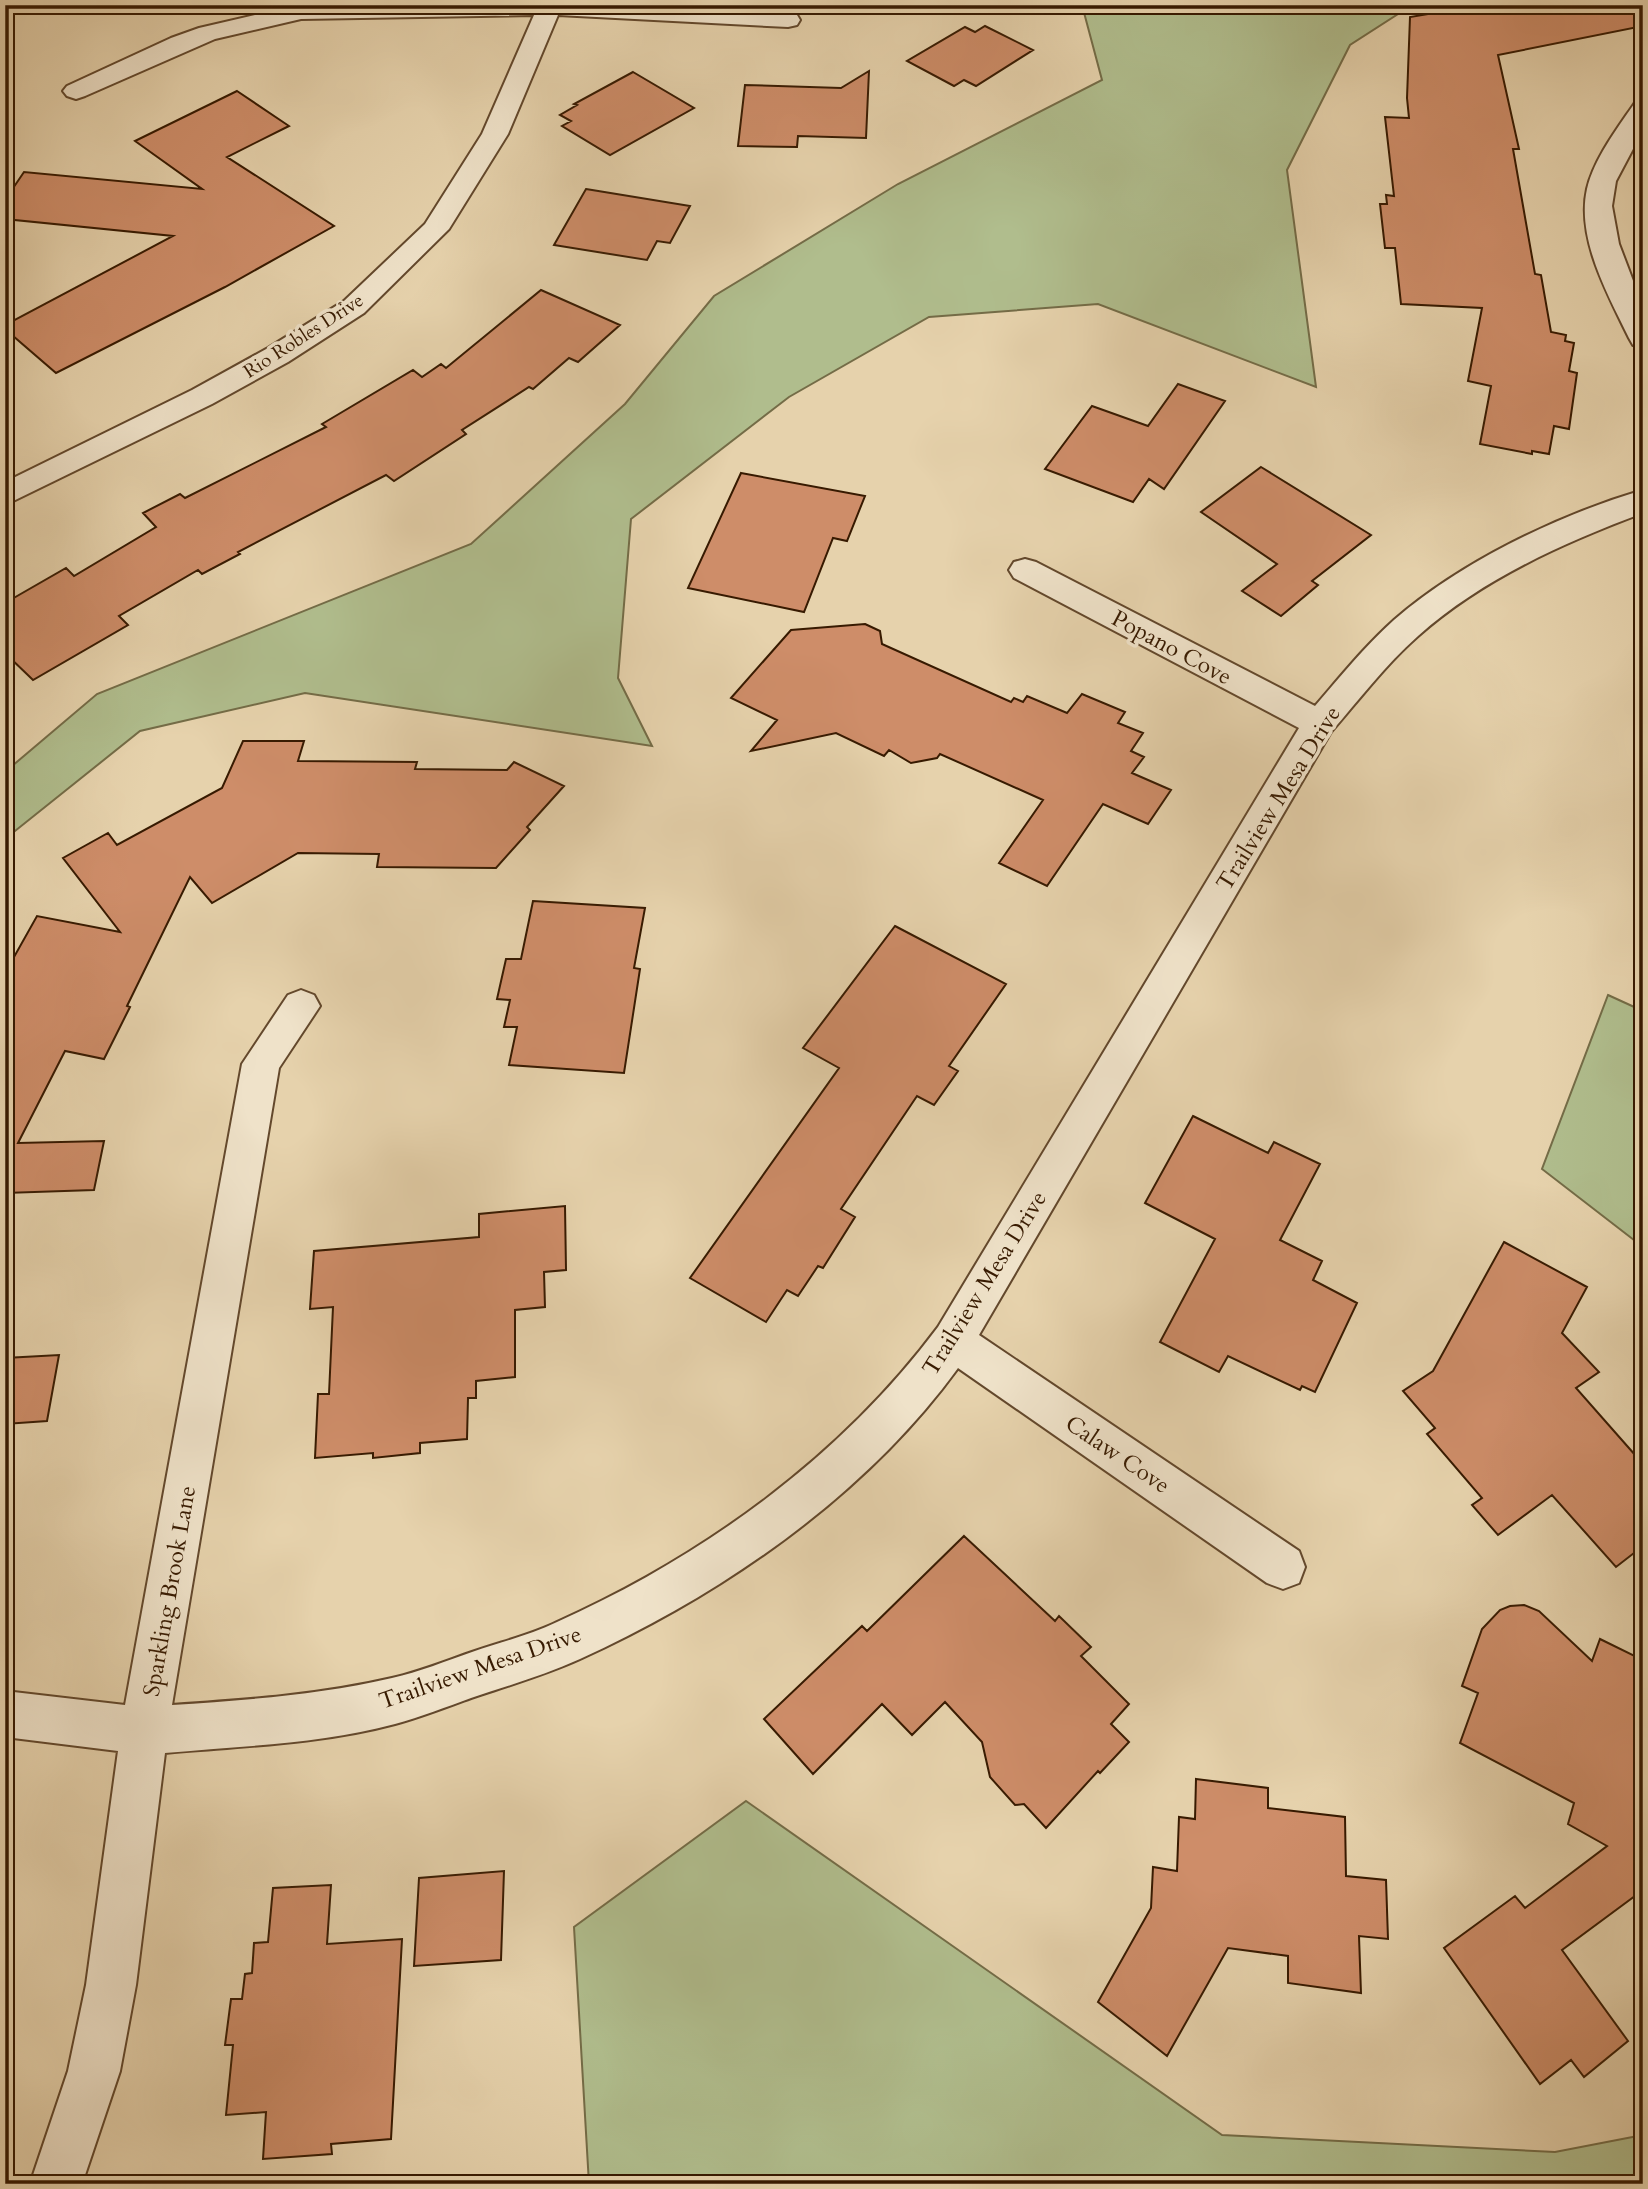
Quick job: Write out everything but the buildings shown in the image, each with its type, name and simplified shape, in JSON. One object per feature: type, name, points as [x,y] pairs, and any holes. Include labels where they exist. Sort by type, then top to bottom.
[{"type":"street","points":[[76,91],[190,39],[253,21],[301,12],[549,6],[788,20]]},
{"type":"street","name":"Rio Robles Drive","points":[[5,495],[202,397],[278,355],[354,307],[435,229],[495,134],[549,6]]},
{"type":"street","points":[[1643,109],[1599,191],[1601,234],[1643,338]]},
{"type":"street","name":"Trailview Mesa Drive","points":[[5,1714],[144,1731],[306,1718],[395,1701],[565,1643],[675,1586],[761,1529],[850,1458],[926,1378],[953,1341],[1319,723],[1379,654],[1423,614],[1478,576],[1500,561],[1569,528],[1643,501]]},
{"type":"street","name":"Popano Cove","points":[[1026,570],[1319,723]]},
{"type":"street","name":"Sparkling Brook Lane","points":[[56,2184],[94,2071],[111,1984],[144,1731],[261,1064],[301,1006]]},
{"type":"street","name":"Calaw Cove","points":[[953,1341],[1283,1567]]},
{"type":"green space","points":[[1082,5],[1412,5],[1350,45],[1287,170],[1316,387],[1098,304],[929,317],[789,397],[631,519],[618,678],[652,746],[305,693],[140,731],[5,839],[5,772],[97,694],[471,544],[625,404],[714,296],[898,184],[1102,80]]},
{"type":"green space","points":[[1608,995],[1643,1011],[1643,1247],[1542,1169]]},
{"type":"green space","points":[[746,1801],[1222,2135],[1555,2152],[1643,2135],[1643,2184],[589,2184],[574,1927]]}]
